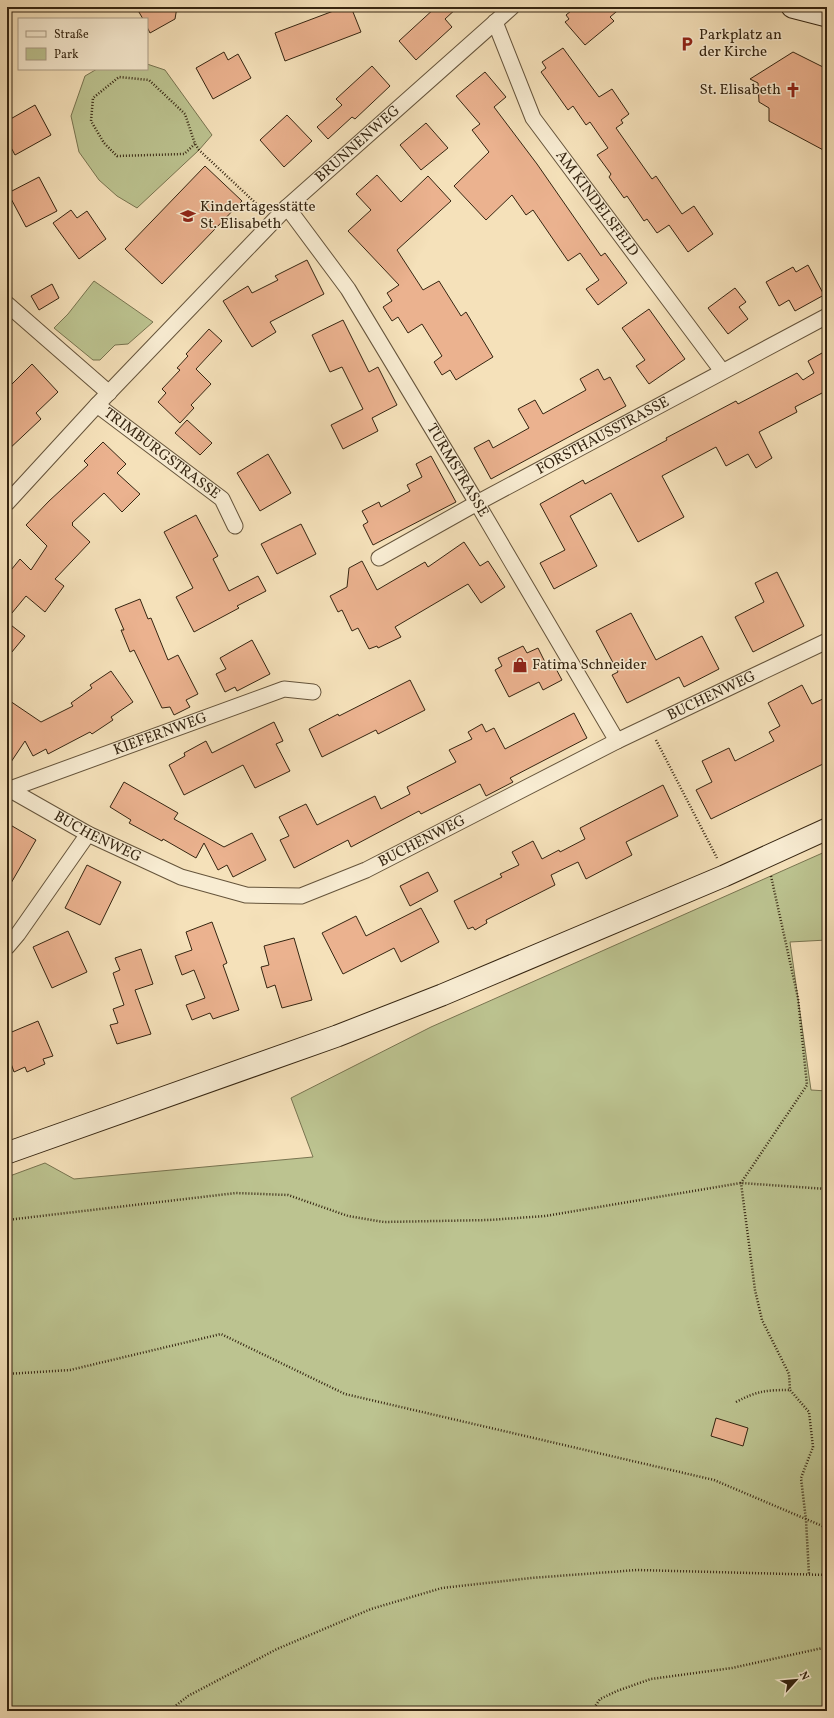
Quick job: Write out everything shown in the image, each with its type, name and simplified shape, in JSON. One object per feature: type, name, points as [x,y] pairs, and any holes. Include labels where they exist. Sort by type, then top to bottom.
[{"type":"main road","points":[[792,7],[827,16]]},
{"type":"main road","points":[[7,1153],[337,1036],[442,995],[724,876],[827,829]]},
{"type":"street","name":"BRUNNENWEG","points":[[7,503],[97,405],[287,207],[512,7]]},
{"type":"street","name":"AM KINDELSFELD","points":[[496,22],[534,118],[722,371]]},
{"type":"street","name":"TURMSTRASSE","points":[[287,207],[348,289],[618,741]]},
{"type":"street","name":"TRIMBURGSTRASSE","points":[[7,304],[109,393]]},
{"type":"street","name":"FORSTHAUSSTRASSE","points":[[379,558],[476,503],[827,316]]},
{"type":"street","name":"TRIMBURGSTRASSE","points":[[97,405],[222,499],[236,526]]},
{"type":"street","name":"BUCHENWEG","points":[[8,789],[88,834],[181,877],[246,895],[301,896],[366,870],[618,741],[827,641]]},
{"type":"street","name":"KIEFERNWEG","points":[[8,789],[284,689],[313,692]]},
{"type":"street","points":[[7,947],[18,934],[88,834]]},
{"type":"path","points":[[196,144],[184,154],[117,156],[104,143],[91,121],[93,98],[119,78],[149,80],[185,114],[199,150],[274,220]]},
{"type":"path","points":[[649,727],[715,855],[724,876]]},
{"type":"path","points":[[766,856],[798,998],[807,1085],[741,1183],[755,1290],[762,1320],[789,1374],[790,1390],[809,1412],[813,1447],[801,1478],[806,1520],[809,1575]]},
{"type":"path","points":[[7,1220],[236,1193],[288,1195],[348,1216],[384,1222],[489,1220],[545,1216],[741,1183],[827,1188]]},
{"type":"path","points":[[7,1374],[70,1370],[221,1334],[344,1394],[714,1480],[827,1528]]},
{"type":"path","points":[[736,1402],[754,1393],[770,1390],[790,1390]]},
{"type":"path","points":[[169,1711],[188,1696],[277,1649],[371,1609],[442,1588],[531,1578],[637,1570],[827,1575]]},
{"type":"path","points":[[594,1711],[594,1708],[600,1699],[617,1690],[651,1679],[732,1668],[827,1648]]},
{"type":"green space","points":[[148,64],[165,70],[212,135],[199,150],[137,208],[117,196],[99,180],[79,152],[71,116],[85,76],[95,70],[148,70]]},
{"type":"green space","points":[[94,281],[153,322],[128,344],[115,345],[100,360],[93,360],[54,328],[68,314]]},
{"type":"green space","points":[[827,851],[827,940],[790,942],[811,1090],[827,1091],[827,1711],[7,1711],[7,1177],[45,1163],[74,1179],[313,1157],[291,1098],[431,1027]]},
{"type":"building","points":[[136,7],[177,7],[175,19],[150,33],[148,29],[148,18],[142,18]]},
{"type":"building","points":[[344,7],[351,7],[361,32],[285,61],[275,33]]},
{"type":"building","points":[[436,7],[458,7],[445,19],[452,27],[416,60],[399,41]]},
{"type":"building","points":[[576,7],[622,7],[610,17],[614,21],[585,45],[565,22],[569,19],[566,15]]},
{"type":"building","points":[[563,48],[599,97],[612,89],[629,114],[621,120],[623,123],[616,128],[652,179],[656,176],[682,214],[694,206],[713,234],[688,252],[669,225],[657,233],[647,219],[644,221],[627,196],[624,198],[609,177],[611,174],[597,155],[608,148],[590,122],[586,125],[573,106],[568,110],[541,72],[546,68],[542,62]]},
{"type":"building","points":[[224,52],[228,60],[238,54],[251,78],[213,99],[196,68]]},
{"type":"building","points":[[793,52],[827,69],[827,152],[769,121],[769,108],[759,102],[758,83],[750,79]]},
{"type":"building","points":[[372,66],[390,86],[355,119],[352,117],[328,139],[317,127],[342,105],[336,99]]},
{"type":"building","points":[[485,72],[506,97],[494,107],[537,164],[601,256],[605,253],[627,283],[598,305],[586,289],[599,280],[580,253],[568,261],[533,210],[526,215],[512,195],[486,220],[454,186],[489,152],[472,130],[480,124],[456,96]]},
{"type":"building","points":[[35,105],[51,135],[15,155],[7,140],[7,121]]},
{"type":"building","points":[[287,115],[312,141],[284,167],[260,140]]},
{"type":"building","points":[[426,123],[448,148],[421,170],[400,145]]},
{"type":"building","points":[[205,166],[242,201],[162,284],[125,249]]},
{"type":"building","points":[[377,175],[401,202],[428,176],[451,201],[397,250],[423,290],[439,281],[461,316],[466,312],[493,357],[456,380],[450,370],[442,375],[434,362],[442,356],[422,324],[408,333],[398,317],[392,321],[383,307],[392,301],[387,293],[399,285],[348,231],[371,210],[356,194]]},
{"type":"building","points":[[39,177],[57,211],[26,227],[8,193]]},
{"type":"building","points":[[71,210],[77,218],[87,211],[106,239],[79,259],[53,223]]},
{"type":"building","points":[[307,260],[324,294],[270,322],[276,332],[252,347],[223,301],[248,286],[252,293],[278,280],[275,276]]},
{"type":"building","points":[[808,265],[824,295],[795,311],[789,300],[779,306],[766,282],[793,267],[796,272]]},
{"type":"building","points":[[52,284],[59,298],[39,310],[31,296]]},
{"type":"building","points":[[735,288],[746,302],[739,307],[748,319],[728,334],[708,308]]},
{"type":"building","points":[[649,309],[685,359],[649,384],[636,366],[645,360],[622,328]]},
{"type":"building","points":[[343,320],[369,372],[378,367],[397,405],[372,418],[378,431],[343,449],[331,425],[363,409],[342,367],[330,372],[312,335]]},
{"type":"building","points":[[209,329],[222,341],[196,369],[211,384],[191,405],[194,408],[180,423],[158,402],[166,393],[162,389],[180,370],[177,368],[188,356],[186,354]]},
{"type":"building","points":[[822,353],[827,362],[827,398],[824,392],[795,407],[797,412],[759,432],[772,458],[756,468],[748,454],[726,466],[716,447],[662,476],[684,517],[638,542],[611,493],[570,516],[597,566],[554,589],[540,563],[565,550],[540,504],[583,480],[585,484],[667,440],[666,438],[736,401],[738,404],[797,373],[803,380],[814,373],[808,361]]},
{"type":"building","points":[[32,364],[58,392],[36,413],[41,419],[7,451],[7,389]]},
{"type":"building","points":[[598,369],[604,380],[610,377],[626,406],[491,479],[474,448],[489,440],[493,448],[529,428],[518,409],[535,400],[543,414],[586,390],[580,379]]},
{"type":"building","points":[[187,420],[212,443],[200,455],[175,433]]},
{"type":"building","points":[[103,442],[126,464],[117,473],[140,494],[122,512],[104,493],[72,523],[72,525],[90,542],[55,579],[64,586],[45,612],[26,596],[7,619],[7,575],[20,559],[31,570],[47,546],[26,525],[49,501],[88,465],[84,461]]},
{"type":"building","points":[[268,454],[291,493],[260,511],[237,473]]},
{"type":"building","points":[[431,456],[456,502],[373,545],[363,525],[368,522],[362,511],[379,502],[381,507],[410,491],[407,485],[422,477],[416,464]]},
{"type":"building","points":[[196,515],[218,556],[213,559],[229,591],[258,576],[266,591],[237,606],[239,608],[194,632],[176,597],[193,588],[164,532]]},
{"type":"building","points":[[301,524],[316,554],[277,574],[261,544]]},
{"type":"building","points":[[464,542],[480,566],[488,561],[505,587],[481,603],[468,584],[395,627],[401,637],[378,648],[377,646],[369,649],[358,628],[352,631],[342,610],[338,612],[330,596],[347,587],[349,568],[362,561],[377,590],[425,562],[428,567]]},
{"type":"building","points":[[777,572],[804,626],[753,652],[735,617],[764,602],[755,583]]},
{"type":"building","points":[[140,599],[148,619],[151,618],[168,660],[178,655],[198,694],[186,700],[190,707],[174,715],[170,707],[162,708],[134,650],[130,652],[121,630],[124,630],[115,609]]},
{"type":"building","points":[[631,613],[656,660],[702,636],[719,669],[684,687],[679,677],[627,703],[612,675],[618,672],[596,631]]},
{"type":"building","points":[[7,622],[25,636],[7,658]]},
{"type":"building","points":[[252,640],[270,674],[237,691],[235,687],[225,692],[216,674],[226,669],[220,658]]},
{"type":"building","points":[[523,646],[527,653],[538,648],[549,670],[555,667],[562,680],[543,690],[539,682],[509,697],[495,670],[502,666],[498,658]]},
{"type":"building","points":[[111,671],[133,702],[111,717],[113,720],[92,734],[90,732],[48,754],[46,749],[33,756],[25,741],[7,768],[7,699],[41,722],[73,706],[71,703],[92,688],[90,685]]},
{"type":"building","points":[[410,680],[425,710],[378,734],[376,730],[322,757],[309,729],[338,714],[339,716]]},
{"type":"building","points":[[802,685],[812,704],[827,697],[827,762],[711,819],[696,790],[712,782],[702,761],[729,748],[735,761],[774,741],[769,732],[780,726],[768,703]]},
{"type":"building","points":[[574,713],[587,738],[510,778],[513,782],[486,796],[480,784],[421,814],[419,811],[351,847],[348,840],[294,868],[280,840],[289,836],[279,817],[306,804],[317,825],[375,796],[381,809],[410,794],[407,787],[456,762],[449,750],[472,739],[468,732],[482,724],[486,732],[494,728],[505,749]]},
{"type":"building","points":[[274,722],[283,741],[276,744],[290,771],[255,788],[243,765],[184,795],[169,765],[185,756],[184,753],[206,741],[212,753]]},
{"type":"building","points":[[124,782],[178,813],[174,819],[224,847],[252,833],[266,860],[233,877],[227,865],[218,870],[204,843],[196,858],[163,839],[162,841],[129,823],[131,820],[110,807]]},
{"type":"building","points":[[663,785],[678,816],[626,842],[632,855],[586,879],[578,862],[551,875],[555,885],[486,920],[487,923],[475,930],[473,927],[468,929],[454,901],[502,877],[500,874],[519,865],[512,852],[533,841],[542,859],[559,850],[560,852],[585,839],[580,828]]},
{"type":"building","points":[[7,823],[36,840],[7,890]]},
{"type":"building","points":[[87,865],[121,882],[100,925],[65,908]]},
{"type":"building","points":[[428,872],[438,891],[410,906],[400,886]]},
{"type":"building","points":[[421,908],[439,942],[401,962],[394,948],[343,974],[322,933],[356,916],[366,936]]},
{"type":"building","points":[[212,922],[227,963],[223,965],[239,1010],[213,1019],[210,1013],[192,1020],[186,1005],[205,998],[194,970],[182,975],[175,956],[192,950],[186,932]]},
{"type":"building","points":[[68,931],[87,972],[52,988],[33,947]]},
{"type":"building","points":[[294,938],[312,1000],[282,1008],[275,985],[267,988],[261,967],[269,965],[264,946]]},
{"type":"building","points":[[141,949],[153,984],[135,990],[151,1034],[117,1044],[110,1025],[118,1023],[113,1009],[124,1005],[113,973],[120,970],[115,958]]},
{"type":"building","points":[[38,1021],[53,1056],[43,1059],[45,1064],[27,1072],[25,1067],[14,1072],[9,1058],[11,1056],[7,1046],[7,1034]]},
{"type":"building","points":[[716,1418],[748,1428],[743,1446],[711,1436]]},
{"type":"place","name":"Parkplatz an der Kirche","points":[[687,44]]},
{"type":"place","name":"St. Elisabeth","points":[[793,90]]},
{"type":"place","name":"Kindertagesstätte St. Elisabeth","points":[[188,216]]},
{"type":"place","name":"Fatima Schneider","points":[[520,665]]}]
